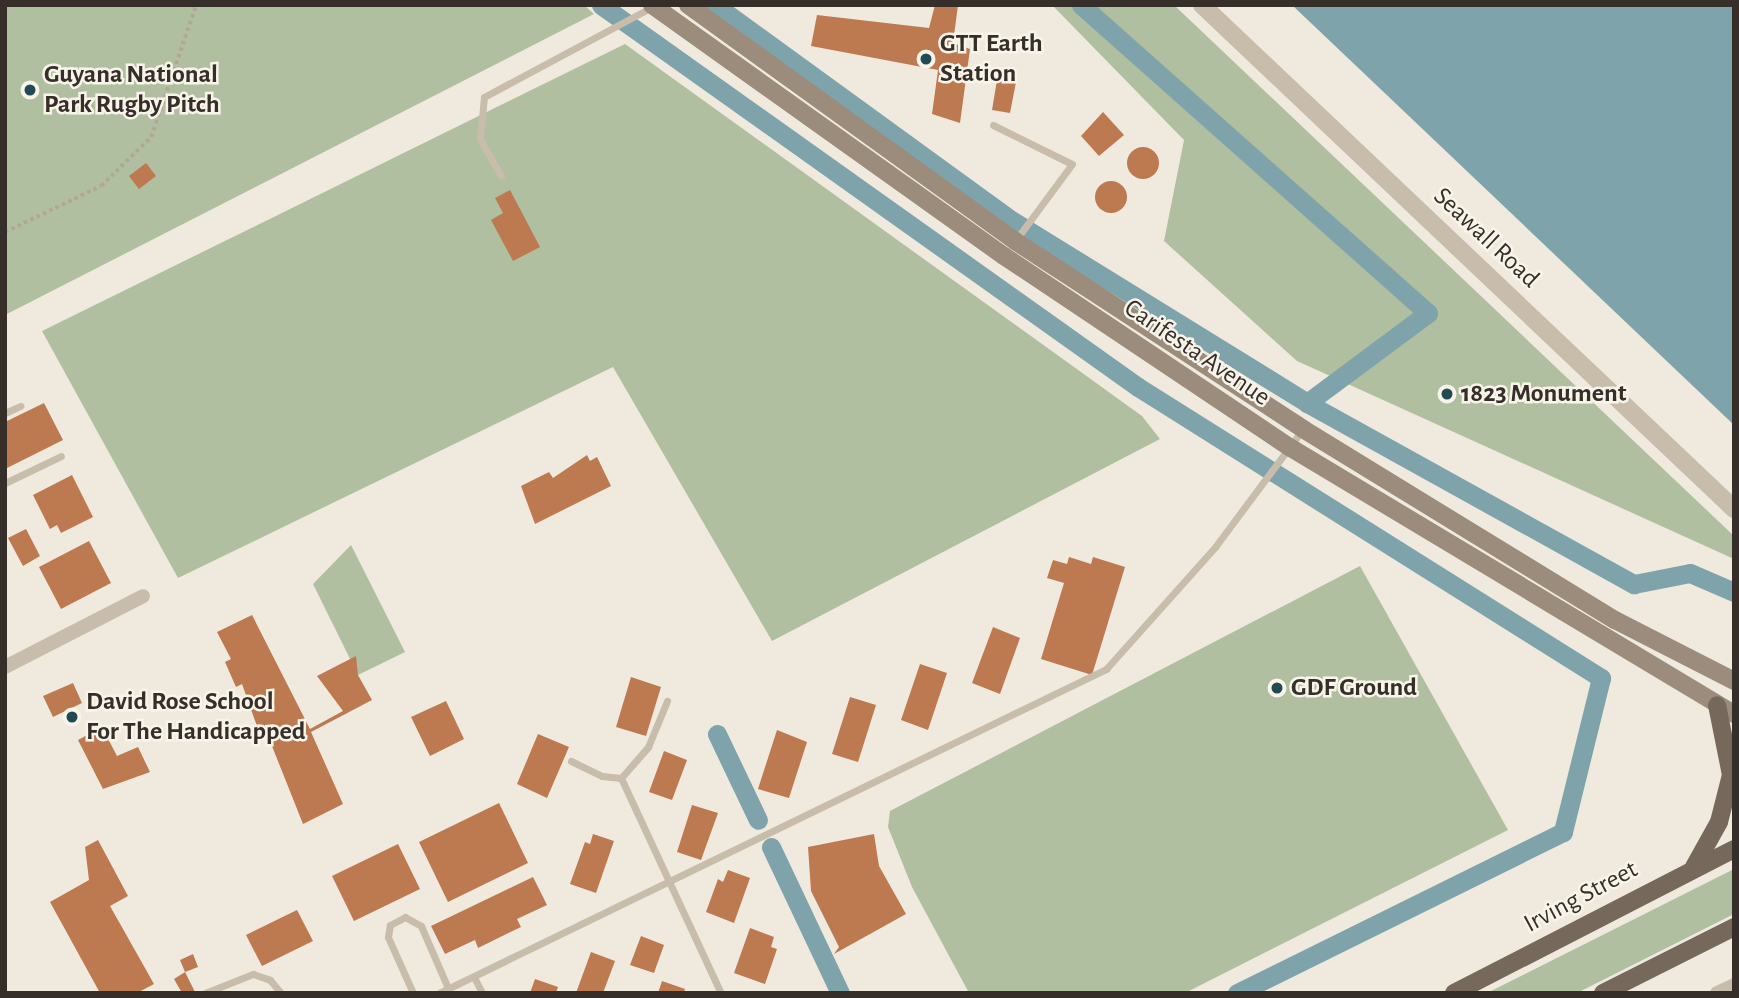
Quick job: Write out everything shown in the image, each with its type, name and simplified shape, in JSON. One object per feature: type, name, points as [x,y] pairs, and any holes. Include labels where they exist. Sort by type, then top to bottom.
[{"type":"main road","name":"Carifesta Avenue","points":[[688,5],[1015,241],[1303,429],[1615,620],[1734,681]]},
{"type":"main road","name":"Carifesta Avenue","points":[[649,8],[1004,256],[1291,448],[1734,715]]},
{"type":"main road","points":[[1694,867],[1719,822],[1731,775],[1717,705]]},
{"type":"main road","name":"Irving Street","points":[[1454,993],[1694,867],[1734,849]]},
{"type":"main road","points":[[1603,993],[1734,928]]},
{"type":"street","name":"Seawall Road","points":[[1202,5],[1734,509]]},
{"type":"street","points":[[5,667],[143,596]]},
{"type":"street","points":[[1717,993],[1734,985]]},
{"type":"lane","points":[[501,176],[480,139],[484,97],[649,8]]},
{"type":"lane","points":[[993,125],[1072,164],[1015,241]]},
{"type":"lane","points":[[5,413],[20,406]]},
{"type":"lane","points":[[439,993],[475,979],[665,881],[1106,669],[1148,627],[1278,466],[1303,429]]},
{"type":"lane","points":[[5,483],[61,456]]},
{"type":"lane","points":[[621,778],[648,747],[667,701]]},
{"type":"lane","points":[[571,761],[602,776],[621,778]]},
{"type":"lane","points":[[621,778],[665,881],[722,993]]},
{"type":"lane","points":[[413,993],[388,937],[390,925],[405,917],[421,926],[448,988]]},
{"type":"lane","points":[[205,993],[253,974],[270,980],[281,993]]},
{"type":"lane","points":[[475,979],[482,993]]},
{"type":"path","points":[[5,232],[101,186],[151,137],[196,5]]},
{"type":"green space","points":[[5,5],[584,5],[594,14],[5,315]]},
{"type":"green space","points":[[1052,5],[1174,5],[1734,536],[1734,559],[1297,361],[1164,241],[1184,140]]},
{"type":"green space","points":[[625,44],[1142,416],[1160,439],[772,641],[613,367],[178,578],[42,331]]},
{"type":"green space","points":[[351,545],[405,652],[358,675],[313,584]]},
{"type":"green space","name":"GDF Ground","points":[[1360,566],[1508,830],[1185,993],[969,993],[912,887],[888,827],[890,811]]},
{"type":"green space","points":[[1734,869],[1734,914],[1577,993],[1487,993]]},
{"type":"water","points":[[1292,5],[1734,5],[1734,425]]},
{"type":"building","name":"GTT Earth Station","points":[[935,5],[958,5],[953,43],[970,49],[960,123],[932,114],[938,70],[811,46],[817,15],[929,28]]},
{"type":"building","points":[[998,74],[1017,77],[1010,113],[992,110]]},
{"type":"building","points":[[1103,112],[1124,135],[1099,156],[1081,136]]},
{"type":"building","points":[[1143,147],[1155,151],[1159,163],[1155,175],[1143,179],[1131,175],[1127,163],[1131,151]]},
{"type":"building","points":[[146,163],[156,176],[139,189],[129,176]]},
{"type":"building","points":[[1111,181],[1122,186],[1127,197],[1122,208],[1111,213],[1100,208],[1095,197],[1100,186]]},
{"type":"building","points":[[510,190],[540,247],[513,261],[491,220],[503,213],[495,198]]},
{"type":"building","points":[[44,403],[63,440],[5,469],[5,422]]},
{"type":"building","points":[[587,455],[590,461],[597,457],[611,486],[535,524],[521,486],[549,472],[553,478]]},
{"type":"building","points":[[72,475],[93,517],[61,533],[57,525],[50,529],[33,495]]},
{"type":"building","points":[[26,529],[40,556],[23,566],[8,538]]},
{"type":"building","points":[[89,541],[111,583],[61,609],[39,567]]},
{"type":"building","points":[[1069,557],[1091,564],[1093,557],[1125,567],[1092,675],[1041,659],[1064,583],[1047,578],[1053,560],[1067,564]]},
{"type":"building","points":[[252,615],[310,729],[343,711],[317,676],[356,656],[358,675],[372,700],[311,732],[343,804],[303,824],[264,726],[258,729],[242,684],[236,687],[225,662],[231,659],[217,632]]},
{"type":"building","points":[[993,627],[1020,638],[1000,694],[972,683]]},
{"type":"building","points":[[920,664],[947,673],[928,730],[901,720]]},
{"type":"building","points":[[631,677],[661,687],[646,736],[616,727]]},
{"type":"building","points":[[73,683],[82,703],[53,717],[43,696]]},
{"type":"building","points":[[850,697],[876,705],[858,762],[832,754]]},
{"type":"building","points":[[446,701],[464,739],[430,756],[411,717]]},
{"type":"building","points":[[102,727],[117,756],[138,747],[150,772],[103,789],[78,740]]},
{"type":"building","points":[[777,730],[807,742],[789,798],[758,789]]},
{"type":"building","points":[[538,734],[569,747],[547,798],[517,784]]},
{"type":"building","points":[[664,751],[687,760],[672,800],[649,792]]},
{"type":"building","points":[[499,803],[528,863],[448,902],[419,842]]},
{"type":"building","points":[[692,805],[718,813],[701,860],[677,852]]},
{"type":"building","points":[[593,834],[614,841],[596,893],[570,884],[585,842],[590,844]]},
{"type":"building","points":[[874,834],[879,866],[906,914],[834,954],[839,947],[811,891],[808,847]]},
{"type":"building","points":[[98,840],[128,896],[110,906],[154,984],[137,993],[100,993],[50,902],[89,880],[85,847]]},
{"type":"building","points":[[398,844],[420,889],[354,921],[332,876]]},
{"type":"building","points":[[728,870],[750,878],[734,923],[706,912],[718,879],[723,882]]},
{"type":"building","points":[[533,877],[547,905],[517,919],[521,927],[478,948],[475,940],[445,954],[431,926]]},
{"type":"building","points":[[297,910],[313,941],[262,966],[246,935]]},
{"type":"building","points":[[750,928],[774,937],[771,947],[777,949],[765,984],[734,973]]},
{"type":"building","points":[[641,936],[664,945],[654,973],[630,965]]},
{"type":"building","points":[[591,952],[615,961],[603,993],[576,993]]},
{"type":"building","points":[[193,954],[198,967],[185,972],[180,960]]},
{"type":"building","points":[[185,972],[195,992],[182,993],[174,979]]},
{"type":"building","points":[[535,979],[558,987],[556,993],[530,993]]},
{"type":"building","points":[[662,981],[685,989],[684,993],[658,993]]},
{"type":"waterway","points":[[601,5],[1138,387],[1601,678],[1563,832],[1237,993]]},
{"type":"waterway","points":[[715,5],[1008,218],[1307,403],[1634,584],[1690,573],[1734,592]]},
{"type":"waterway","points":[[1081,5],[1428,313],[1307,403]]},
{"type":"waterway","points":[[717,734],[758,820]]},
{"type":"waterway","points":[[771,847],[840,993]]},
{"type":"place","name":"GTT Earth Station","points":[[926,59]]},
{"type":"place","name":"Guyana National Park Rugby Pitch","points":[[30,90]]},
{"type":"place","name":"1823 Monument","points":[[1447,394]]},
{"type":"place","name":"GDF Ground","points":[[1277,688]]},
{"type":"place","name":"David Rose School For The Handicapped","points":[[72,717]]}]
